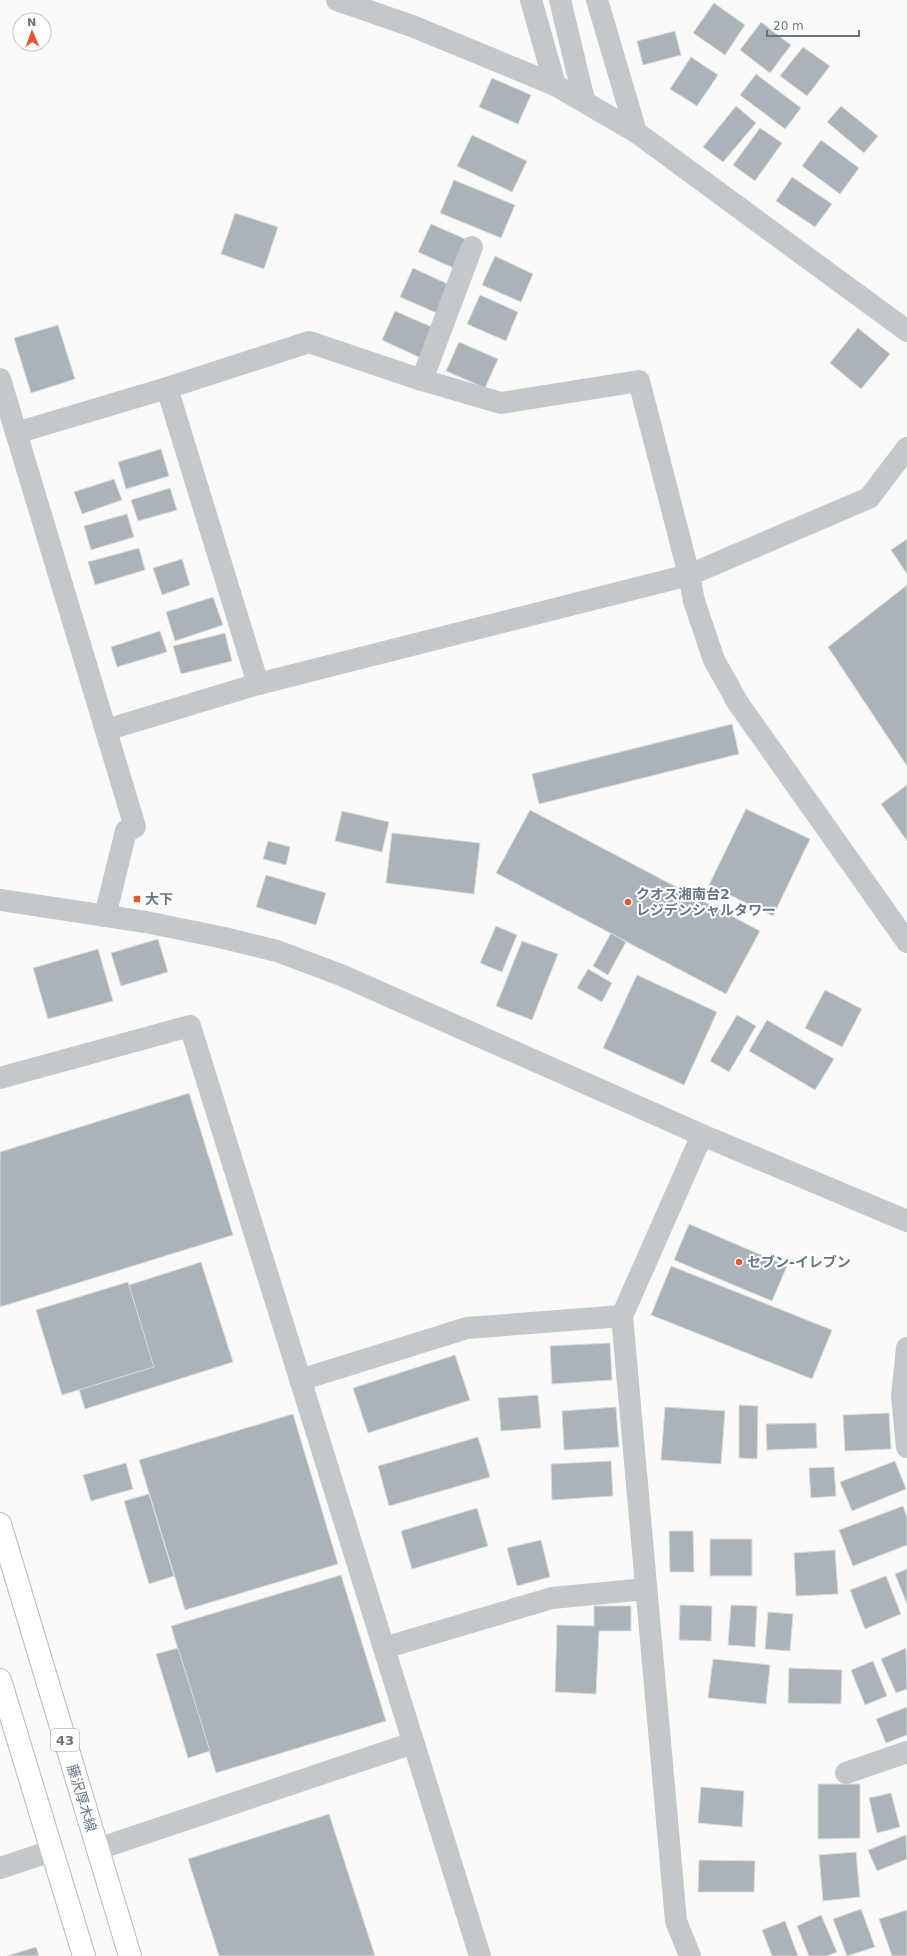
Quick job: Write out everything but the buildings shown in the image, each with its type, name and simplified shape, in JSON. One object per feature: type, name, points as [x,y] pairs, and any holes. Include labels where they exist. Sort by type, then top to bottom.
[{"type":"main road","name":"藤沢厚木線","points":[[0,1524],[130,1956]]},
{"type":"main road","points":[[0,1680],[84,1956]]},
{"type":"street","points":[[337,0],[412,26],[555,85],[584,100],[636,132],[907,331]]},
{"type":"street","points":[[531,0],[555,85]]},
{"type":"street","points":[[560,0],[584,100]]},
{"type":"street","points":[[597,0],[636,132]]},
{"type":"street","points":[[422,380],[472,247]]},
{"type":"street","points":[[16,433],[167,388],[309,342],[422,380],[501,402],[639,381],[689,575],[694,601],[714,660],[738,703],[907,942]]},
{"type":"street","points":[[0,380],[135,827],[126,831],[105,916]]},
{"type":"street","points":[[167,388],[258,684]]},
{"type":"street","points":[[106,730],[258,684],[689,575],[869,498],[907,448]]},
{"type":"street","points":[[0,900],[105,916],[224,938],[277,951],[341,975],[702,1135],[907,1221]]},
{"type":"street","points":[[0,1078],[190,1026],[480,1956]]},
{"type":"street","points":[[690,1956],[676,1921],[622,1316],[702,1135]]},
{"type":"street","points":[[300,1380],[467,1328],[622,1316]]},
{"type":"street","points":[[907,1348],[902,1396],[907,1447]]},
{"type":"street","points":[[384,1648],[552,1598],[646,1589]]},
{"type":"street","points":[[98,1849],[413,1743]]},
{"type":"street","points":[[846,1773],[907,1752]]},
{"type":"street","points":[[0,1868],[52,1851]]},
{"type":"place","name":"大下","points":[[137,899]]},
{"type":"place","name":"クオス湘南台2 レジデンシャルタワー","points":[[628,902]]},
{"type":"place","name":"セブン-イレブン","points":[[739,1262]]}]
